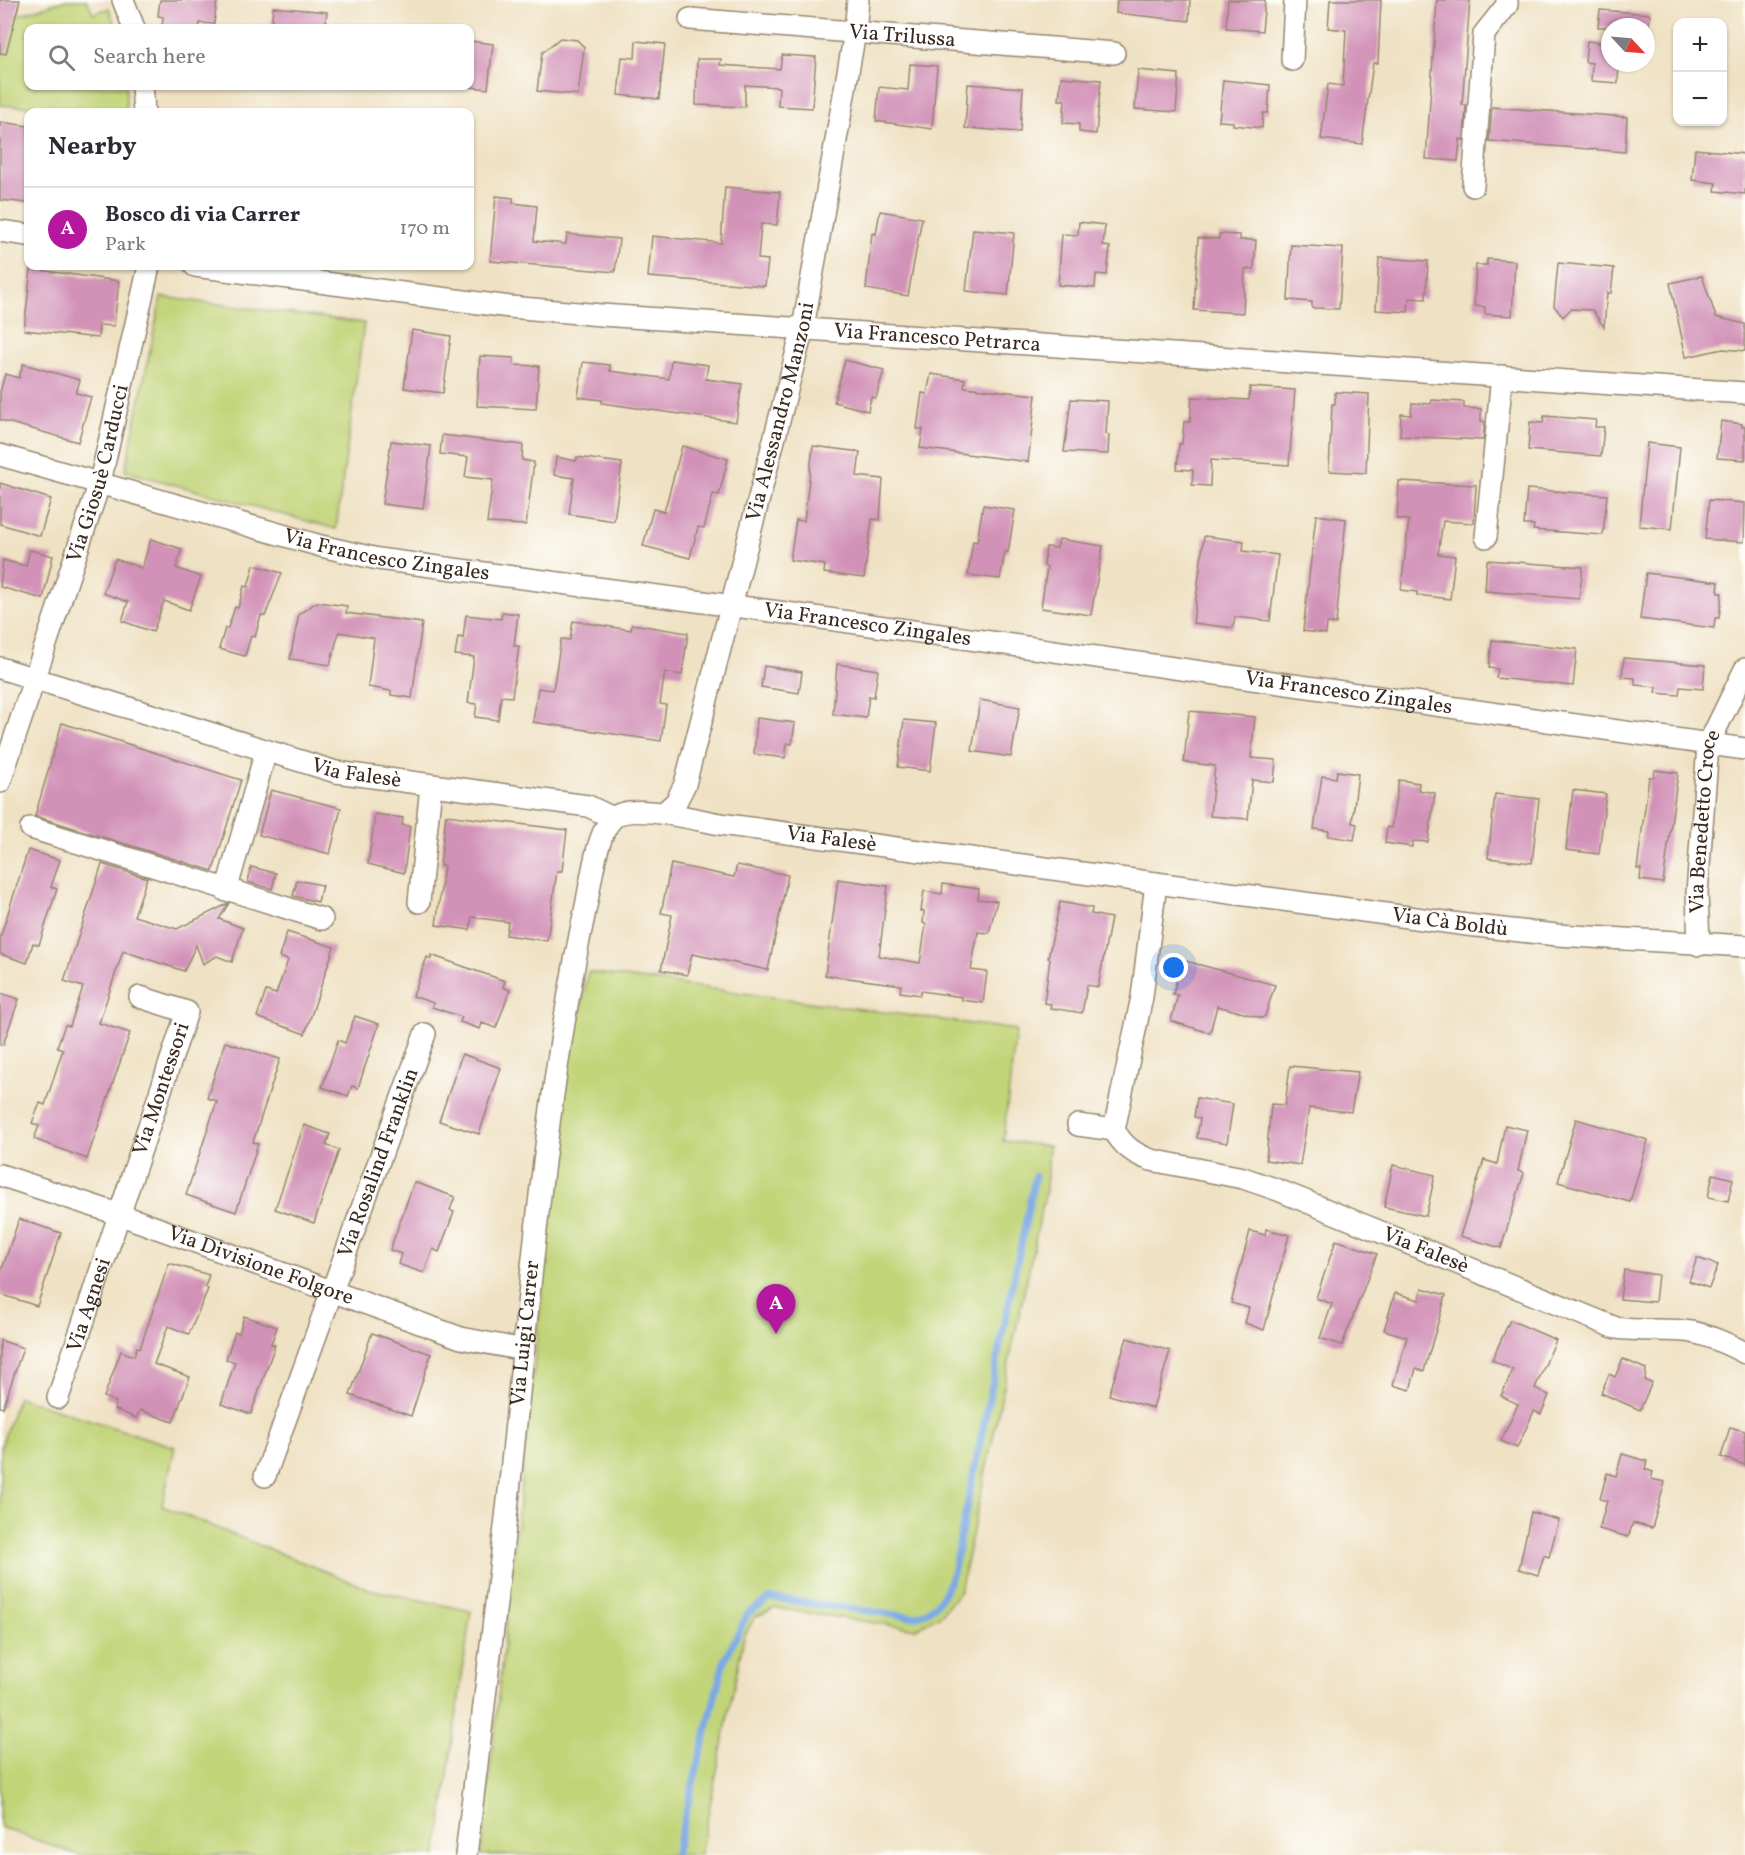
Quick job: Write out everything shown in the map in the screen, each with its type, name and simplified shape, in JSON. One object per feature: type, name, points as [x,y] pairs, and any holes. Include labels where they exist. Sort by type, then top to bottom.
[{"type":"street","points":[[123,0],[132,24]]},
{"type":"street","name":"Via Alessandro Manzoni","points":[[666,811],[676,802],[685,784],[729,606],[803,328],[855,32],[858,0]]},
{"type":"street","points":[[1292,60],[1295,0]]},
{"type":"street","points":[[1473,186],[1485,34],[1507,5],[1507,0]]},
{"type":"street","name":"Via Trilussa","points":[[690,19],[1114,53]]},
{"type":"street","points":[[142,90],[144,108]]},
{"type":"street","points":[[0,231],[24,234]]},
{"type":"street","name":"Via Giosuè Carducci","points":[[0,782],[100,482],[148,270]]},
{"type":"street","name":"Via Francesco Petrarca","points":[[226,270],[510,307],[1745,393]]},
{"type":"street","points":[[1486,537],[1502,376]]},
{"type":"street","name":"Via Francesco Zingales","points":[[0,455],[321,546],[378,559],[1745,749]]},
{"type":"street","name":"Via Falesè","points":[[0,668],[336,772],[588,807],[613,818],[623,811],[650,814],[666,811],[678,816],[720,824],[1156,883]]},
{"type":"street","name":"Via Benedetto Croce","points":[[1699,945],[1697,893],[1708,745],[1745,669]]},
{"type":"street","points":[[226,891],[266,751]]},
{"type":"street","points":[[419,902],[431,786]]},
{"type":"street","name":"Via Luigi Carrer","points":[[466,1855],[524,1350],[541,1174],[561,1038],[600,842],[606,825],[613,818]]},
{"type":"street","points":[[31,828],[321,919]]},
{"type":"street","points":[[1078,1125],[1114,1130],[1142,998],[1156,883]]},
{"type":"street","name":"Via Cà Boldù","points":[[1156,883],[1467,925],[1699,945],[1745,946]]},
{"type":"street","name":"Via Montessori","points":[[121,1215],[188,1012],[140,997]]},
{"type":"street","name":"Via Rosalind Franklin","points":[[265,1476],[425,1034]]},
{"type":"street","name":"Via Falesè","points":[[1114,1130],[1122,1143],[1140,1156],[1243,1178],[1278,1190],[1616,1328],[1640,1332],[1690,1332],[1718,1340],[1745,1353]]},
{"type":"street","name":"Via Divisione Folgore","points":[[0,1175],[121,1215],[461,1338],[524,1350]]},
{"type":"street","name":"Via Agnesi","points":[[58,1398],[121,1215]]},
{"type":"green space","points":[[66,0],[87,0],[93,14],[109,8],[115,24],[24,24],[24,90],[126,90],[126,108],[0,105],[0,36],[16,16]]},
{"type":"green space","points":[[161,297],[364,323],[336,529],[125,471]]},
{"type":"green space","points":[[588,972],[1016,1030],[1003,1141],[1049,1146],[1046,1190],[960,1591],[942,1614],[916,1629],[775,1608],[755,1617],[744,1637],[700,1855],[481,1855],[564,1089]]},
{"type":"green space","points":[[18,1397],[175,1447],[162,1506],[369,1589],[471,1611],[437,1855],[78,1855],[0,1827],[0,1449]]},
{"type":"building","points":[[0,0],[20,0],[6,54],[0,53]]},
{"type":"building","points":[[160,0],[217,0],[214,24],[162,24],[163,17],[158,16]]},
{"type":"building","points":[[1117,0],[1190,0],[1189,21],[1116,13]]},
{"type":"building","points":[[1228,0],[1265,0],[1262,31],[1226,28]]},
{"type":"building","points":[[1330,0],[1381,0],[1378,63],[1373,63],[1362,144],[1321,139],[1328,84],[1343,86],[1346,30],[1328,28]]},
{"type":"building","points":[[1437,0],[1470,0],[1462,105],[1466,105],[1464,140],[1460,139],[1458,161],[1426,159]]},
{"type":"building","points":[[273,7],[327,12],[326,24],[271,24]]},
{"type":"building","points":[[1600,10],[1650,14],[1650,18],[1601,18],[1601,27],[1598,27]]},
{"type":"building","points":[[560,38],[577,40],[584,47],[578,95],[537,91],[542,53]]},
{"type":"building","points":[[636,41],[665,44],[659,99],[618,95],[622,57],[635,58]]},
{"type":"building","points":[[1587,41],[1601,43],[1601,72],[1619,72],[1618,83],[1591,81],[1592,63],[1585,62]]},
{"type":"building","points":[[474,42],[493,44],[488,89],[474,87]]},
{"type":"building","points":[[782,55],[816,57],[812,108],[778,106],[779,87],[745,85],[745,107],[696,105],[697,59],[721,59],[720,65],[780,69]]},
{"type":"building","points":[[910,64],[937,66],[932,129],[876,121],[879,87],[908,90]]},
{"type":"building","points":[[1138,70],[1179,74],[1176,112],[1135,109]]},
{"type":"building","points":[[1061,77],[1101,80],[1096,134],[1079,132],[1079,124],[1063,123],[1065,100],[1059,100]]},
{"type":"building","points":[[1223,80],[1270,85],[1268,113],[1263,113],[1262,128],[1219,121]]},
{"type":"building","points":[[968,84],[1023,88],[1020,132],[965,128]]},
{"type":"building","points":[[1492,107],[1627,117],[1625,152],[1489,141]]},
{"type":"building","points":[[0,122],[24,125],[24,203],[0,200]]},
{"type":"building","points":[[1695,149],[1745,154],[1745,194],[1715,191],[1716,183],[1692,180]]},
{"type":"building","points":[[725,187],[780,192],[777,225],[761,224],[758,259],[768,260],[765,286],[648,277],[652,236],[721,243]]},
{"type":"building","points":[[496,196],[513,198],[513,203],[537,206],[534,241],[566,244],[567,234],[619,239],[615,272],[490,261]]},
{"type":"building","points":[[880,211],[922,218],[908,296],[866,289],[872,233],[876,234]]},
{"type":"building","points":[[1079,222],[1105,225],[1103,246],[1110,247],[1107,275],[1096,274],[1095,288],[1058,285],[1062,234],[1078,235]]},
{"type":"building","points":[[973,229],[1014,233],[1008,295],[966,291]]},
{"type":"building","points":[[1219,234],[1240,235],[1240,240],[1256,240],[1254,269],[1245,269],[1243,313],[1194,310],[1198,238],[1219,239]]},
{"type":"building","points":[[1291,245],[1343,248],[1339,309],[1312,308],[1312,302],[1288,300]]},
{"type":"building","points":[[1379,258],[1428,261],[1426,299],[1409,298],[1408,312],[1376,310]]},
{"type":"building","points":[[1487,259],[1515,261],[1512,316],[1485,314],[1485,307],[1474,306],[1476,265],[1487,265]]},
{"type":"building","points":[[1558,263],[1614,268],[1611,293],[1607,293],[1604,327],[1592,310],[1571,309],[1563,317],[1554,306]]},
{"type":"building","points":[[31,270],[119,281],[114,326],[99,325],[98,338],[24,330]]},
{"type":"building","points":[[1702,276],[1716,317],[1745,324],[1745,351],[1723,349],[1686,357],[1670,283]]},
{"type":"building","points":[[412,330],[451,336],[443,393],[404,388]]},
{"type":"building","points":[[480,356],[514,358],[513,365],[539,366],[536,409],[477,406]]},
{"type":"building","points":[[671,360],[708,365],[706,379],[742,384],[736,422],[602,403],[602,400],[578,397],[583,362],[610,365],[610,371],[669,379]]},
{"type":"building","points":[[845,360],[884,370],[876,398],[871,397],[868,411],[834,402]]},
{"type":"building","points":[[23,364],[80,380],[76,393],[91,397],[78,442],[0,420],[0,392],[5,374],[19,378]]},
{"type":"building","points":[[931,374],[965,379],[964,387],[1036,395],[1028,462],[920,448],[923,429],[917,429],[922,393],[927,394]]},
{"type":"building","points":[[1250,387],[1295,390],[1289,465],[1211,460],[1210,486],[1192,485],[1193,470],[1177,469],[1184,422],[1190,422],[1192,397],[1249,400]]},
{"type":"building","points":[[1335,392],[1369,394],[1366,473],[1329,471],[1332,404],[1335,404]]},
{"type":"building","points":[[1071,399],[1108,401],[1106,434],[1109,435],[1108,454],[1064,452]]},
{"type":"building","points":[[1432,400],[1464,402],[1464,408],[1481,409],[1481,421],[1485,422],[1483,440],[1400,436],[1401,414],[1411,415],[1412,403],[1431,404]]},
{"type":"building","points":[[1544,416],[1596,420],[1595,427],[1604,427],[1601,456],[1528,450],[1530,422],[1543,423]]},
{"type":"building","points":[[1721,421],[1742,424],[1742,427],[1745,427],[1745,460],[1717,458]]},
{"type":"building","points":[[442,435],[523,445],[522,460],[534,462],[526,525],[487,523],[493,480],[465,477],[468,457],[440,454]]},
{"type":"building","points":[[391,441],[431,446],[423,509],[382,504]]},
{"type":"building","points":[[1647,443],[1680,447],[1672,529],[1639,526]]},
{"type":"building","points":[[682,446],[728,459],[719,495],[713,494],[704,528],[698,527],[690,558],[643,546],[653,509],[664,512]]},
{"type":"building","points":[[813,446],[860,452],[857,476],[883,479],[880,520],[872,519],[864,578],[824,573],[825,565],[790,560],[796,520],[804,521]]},
{"type":"building","points":[[556,457],[576,461],[577,457],[622,463],[614,521],[569,514],[574,478],[554,475]]},
{"type":"building","points":[[1399,481],[1476,485],[1474,523],[1443,521],[1438,554],[1455,556],[1450,599],[1417,595],[1417,592],[1401,590],[1409,520],[1397,519]]},
{"type":"building","points":[[0,483],[51,499],[40,536],[0,524]]},
{"type":"building","points":[[1527,489],[1607,495],[1603,535],[1533,530],[1534,525],[1524,525]]},
{"type":"building","points":[[1709,500],[1745,503],[1744,542],[1705,539]]},
{"type":"building","points":[[983,505],[1015,510],[1008,552],[1005,552],[1000,579],[968,575],[973,541],[977,542]]},
{"type":"building","points":[[1316,515],[1346,519],[1336,624],[1327,623],[1326,634],[1303,631]]},
{"type":"building","points":[[1204,536],[1244,541],[1243,551],[1278,555],[1270,621],[1235,617],[1233,628],[1193,623]]},
{"type":"building","points":[[151,539],[182,549],[176,568],[201,577],[189,610],[164,601],[153,632],[122,621],[128,602],[103,593],[115,559],[142,568]]},
{"type":"building","points":[[1059,539],[1103,546],[1091,615],[1041,608],[1047,567],[1044,566],[1046,547],[1057,548]]},
{"type":"building","points":[[30,550],[53,556],[43,599],[0,587],[3,560],[26,566]]},
{"type":"building","points":[[1487,560],[1583,567],[1579,599],[1485,591]]},
{"type":"building","points":[[254,565],[282,573],[265,616],[261,615],[255,637],[251,636],[245,656],[219,649],[225,628],[228,628],[235,607],[238,608],[244,586],[248,587]]},
{"type":"building","points":[[1646,573],[1719,582],[1718,593],[1722,593],[1719,618],[1715,618],[1714,628],[1640,619]]},
{"type":"building","points":[[317,602],[347,606],[346,613],[422,623],[412,698],[391,695],[391,691],[368,687],[374,638],[339,632],[330,665],[290,659],[299,614]]},
{"type":"building","points":[[502,612],[518,614],[514,646],[519,646],[512,697],[501,696],[498,720],[475,717],[477,704],[468,703],[474,657],[455,655],[458,637],[463,638],[466,615],[501,619]]},
{"type":"building","points":[[573,621],[631,630],[632,624],[688,633],[682,675],[665,672],[660,704],[666,705],[661,741],[533,722],[538,688],[553,690],[561,639],[570,640]]},
{"type":"building","points":[[1492,640],[1577,649],[1573,686],[1496,678],[1498,669],[1489,668]]},
{"type":"building","points":[[1624,658],[1705,665],[1703,689],[1680,687],[1679,695],[1656,693],[1657,687],[1635,685],[1635,678],[1622,677]]},
{"type":"building","points":[[837,664],[878,670],[874,697],[869,696],[866,718],[833,714]]},
{"type":"building","points":[[764,666],[802,672],[799,693],[761,687]]},
{"type":"building","points":[[980,700],[1020,707],[1011,757],[972,751]]},
{"type":"building","points":[[1189,711],[1255,717],[1251,758],[1276,760],[1274,782],[1252,780],[1248,819],[1210,816],[1215,766],[1184,762]]},
{"type":"building","points":[[757,718],[795,723],[792,744],[787,743],[785,758],[754,754]]},
{"type":"building","points":[[904,720],[936,723],[930,771],[898,767]]},
{"type":"building","points":[[62,723],[241,780],[213,871],[35,816]]},
{"type":"building","points":[[1655,770],[1678,773],[1663,883],[1640,880],[1641,869],[1637,869],[1649,777],[1654,777]]},
{"type":"building","points":[[1337,771],[1358,774],[1352,823],[1357,824],[1354,840],[1328,836],[1329,831],[1314,829],[1322,776],[1336,778]]},
{"type":"building","points":[[1399,780],[1419,783],[1418,790],[1435,793],[1428,842],[1413,841],[1412,847],[1385,843],[1387,827],[1391,828]]},
{"type":"building","points":[[271,790],[341,808],[330,854],[259,835]]},
{"type":"building","points":[[1573,790],[1606,794],[1599,854],[1566,850]]},
{"type":"building","points":[[1495,794],[1539,799],[1532,863],[1488,858]]},
{"type":"building","points":[[375,814],[403,818],[402,825],[410,826],[404,873],[368,864]]},
{"type":"building","points":[[446,815],[567,830],[562,871],[557,871],[547,941],[506,935],[508,922],[472,917],[470,930],[436,925],[444,866],[440,866]]},
{"type":"building","points":[[28,850],[60,860],[51,887],[57,889],[39,945],[33,943],[27,963],[0,954],[0,938]]},
{"type":"building","points":[[102,864],[147,878],[134,916],[177,929],[229,903],[219,919],[243,928],[232,962],[217,956],[203,964],[196,945],[184,971],[123,951],[99,1023],[130,1033],[87,1159],[34,1139],[39,1126],[32,1123],[40,1103],[45,1105],[63,1049],[57,1047],[65,1025],[70,1026],[83,987],[64,981]]},
{"type":"building","points":[[671,864],[734,877],[737,865],[788,875],[768,970],[692,954],[687,975],[661,970],[672,915],[661,913]]},
{"type":"building","points":[[251,867],[276,873],[272,889],[248,882]]},
{"type":"building","points":[[838,879],[888,886],[879,956],[920,963],[926,924],[923,923],[924,911],[921,911],[924,891],[942,894],[943,884],[979,889],[978,899],[997,901],[989,933],[978,932],[971,970],[987,972],[983,1003],[962,1000],[962,997],[921,991],[920,995],[900,992],[901,985],[825,975]]},
{"type":"building","points":[[297,880],[322,885],[318,902],[293,896]]},
{"type":"building","points":[[1060,902],[1092,908],[1091,914],[1111,918],[1098,987],[1087,985],[1082,1013],[1050,1008],[1051,1004],[1044,1003],[1050,959],[1048,958]]},
{"type":"building","points":[[287,932],[334,947],[305,1034],[257,1017],[266,991],[276,994],[288,960],[279,957]]},
{"type":"building","points":[[431,955],[505,981],[503,987],[510,990],[496,1028],[482,1023],[480,1029],[460,1022],[462,1017],[432,1007],[433,1003],[413,996],[427,957],[431,959]]},
{"type":"building","points":[[1182,960],[1275,985],[1265,1016],[1262,1018],[1217,1006],[1210,1033],[1171,1021],[1178,995],[1173,994]]},
{"type":"building","points":[[0,993],[19,999],[3,1045],[0,1045]]},
{"type":"building","points":[[355,1016],[379,1024],[358,1088],[352,1086],[348,1096],[322,1087],[338,1040],[345,1043]]},
{"type":"building","points":[[225,1042],[280,1059],[253,1142],[258,1144],[236,1212],[186,1195],[217,1101],[207,1098]]},
{"type":"building","points":[[462,1054],[501,1068],[479,1134],[439,1121]]},
{"type":"building","points":[[1290,1066],[1358,1072],[1351,1112],[1309,1108],[1300,1165],[1266,1160],[1271,1104],[1285,1105]]},
{"type":"building","points":[[1197,1098],[1233,1104],[1227,1143],[1197,1138],[1200,1118],[1194,1117]]},
{"type":"building","points":[[1576,1119],[1648,1140],[1630,1202],[1558,1182]]},
{"type":"building","points":[[304,1125],[330,1134],[326,1145],[339,1150],[314,1223],[275,1209]]},
{"type":"building","points":[[1505,1125],[1527,1130],[1518,1171],[1524,1173],[1501,1248],[1460,1236],[1484,1160],[1497,1164]]},
{"type":"building","points":[[1393,1165],[1435,1175],[1426,1216],[1384,1207]]},
{"type":"building","points":[[1713,1174],[1733,1179],[1728,1201],[1708,1197]]},
{"type":"building","points":[[414,1182],[455,1197],[450,1210],[454,1212],[439,1252],[433,1249],[424,1273],[398,1264],[401,1254],[390,1250]]},
{"type":"building","points":[[19,1219],[61,1233],[37,1306],[0,1294],[0,1275]]},
{"type":"building","points":[[1266,1229],[1289,1235],[1264,1330],[1245,1323],[1249,1308],[1231,1303],[1250,1231],[1265,1235]]},
{"type":"building","points":[[1336,1240],[1377,1254],[1342,1345],[1320,1338],[1332,1304],[1316,1298]]},
{"type":"building","points":[[1697,1258],[1718,1265],[1709,1288],[1689,1281]]},
{"type":"building","points":[[169,1263],[209,1275],[205,1287],[208,1289],[189,1334],[168,1326],[154,1364],[190,1377],[173,1422],[140,1410],[136,1418],[114,1409],[116,1402],[104,1397],[121,1351],[134,1356],[137,1347],[140,1348]]},
{"type":"building","points":[[1624,1270],[1658,1275],[1655,1302],[1620,1299]]},
{"type":"building","points":[[1422,1288],[1446,1295],[1424,1371],[1416,1369],[1410,1390],[1393,1385],[1407,1337],[1384,1330],[1395,1293],[1419,1300]]},
{"type":"building","points":[[244,1316],[277,1327],[271,1344],[275,1345],[251,1414],[221,1404],[235,1362],[226,1359],[235,1332],[239,1334]]},
{"type":"building","points":[[1510,1320],[1556,1340],[1535,1388],[1549,1395],[1541,1414],[1534,1411],[1517,1448],[1501,1441],[1518,1404],[1501,1396],[1513,1370],[1492,1360]]},
{"type":"building","points":[[372,1333],[431,1354],[411,1416],[350,1395]]},
{"type":"building","points":[[1127,1338],[1170,1351],[1153,1408],[1109,1395]]},
{"type":"building","points":[[0,1340],[23,1348],[3,1408],[0,1407]]},
{"type":"building","points":[[1623,1359],[1646,1369],[1645,1381],[1652,1382],[1640,1410],[1601,1393],[1609,1374],[1615,1377]]},
{"type":"building","points":[[1730,1427],[1745,1431],[1745,1465],[1721,1457]]},
{"type":"building","points":[[1622,1454],[1647,1461],[1645,1469],[1653,1472],[1651,1479],[1665,1482],[1652,1528],[1633,1523],[1628,1537],[1599,1529],[1607,1501],[1600,1499],[1607,1473],[1616,1476]]},
{"type":"building","points":[[1531,1512],[1559,1520],[1549,1557],[1544,1555],[1538,1575],[1519,1569]]},
{"type":"waterway","points":[[675,1855],[724,1661],[748,1613],[771,1598],[914,1617],[935,1606],[943,1595],[953,1573],[1035,1176]]},
{"type":"place","name":"Bosco di via Carrer","points":[[776,1334]]}]
